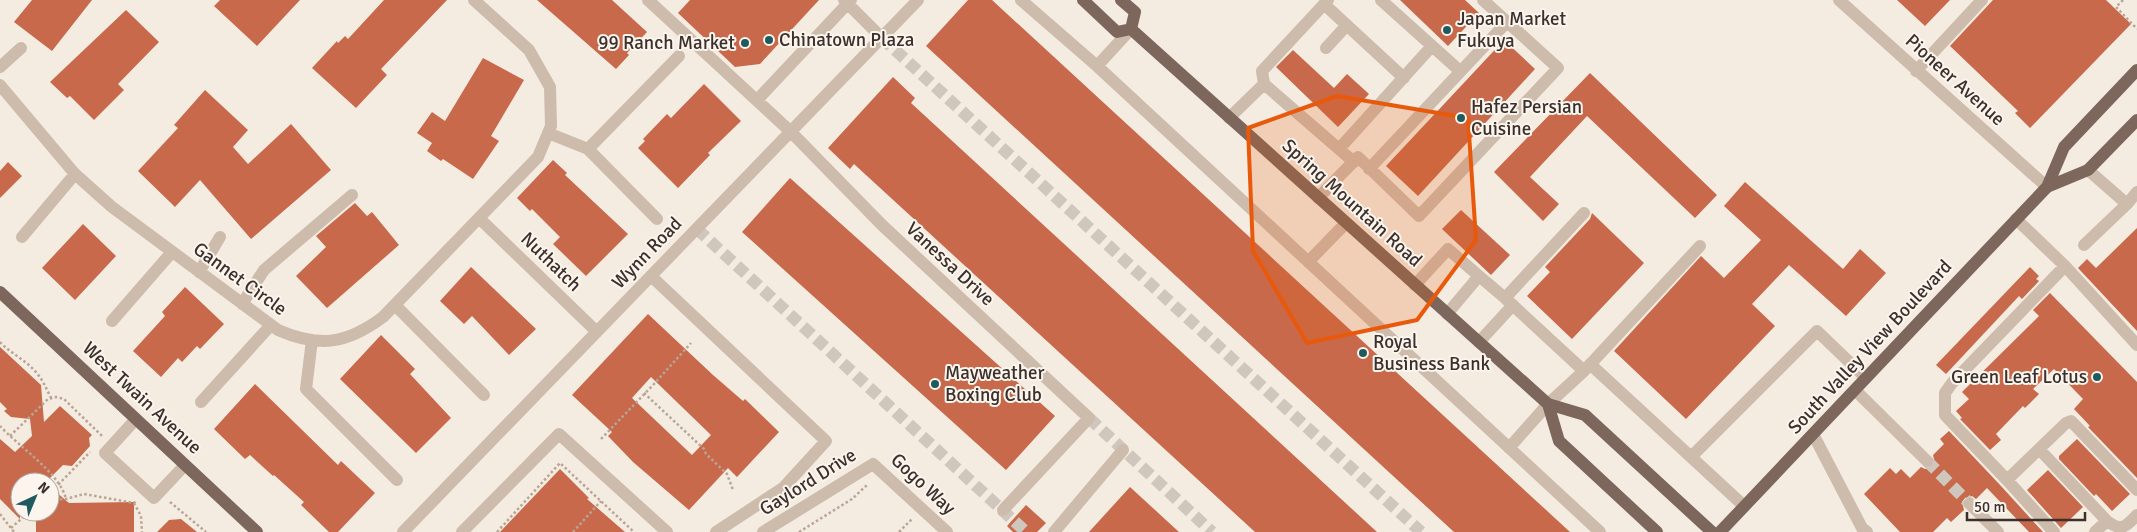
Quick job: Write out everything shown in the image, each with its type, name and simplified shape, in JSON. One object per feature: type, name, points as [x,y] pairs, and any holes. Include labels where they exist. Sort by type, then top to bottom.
[{"type":"main road","name":"Spring Mountain Road","points":[[1083,0],[1118,32],[1130,29],[1548,404],[1585,415],[1712,532]]},
{"type":"main road","points":[[1121,0],[1135,12],[1130,29]]},
{"type":"main road","name":"South Valley View Boulevard","points":[[1720,532],[2047,187],[2064,147],[2137,70]]},
{"type":"main road","name":"South Valley View Boulevard","points":[[2047,187],[2088,170],[2137,120]]},
{"type":"main road","name":"West Twain Avenue","points":[[0,292],[258,532]]},
{"type":"main road","points":[[1548,404],[1559,440],[1657,532]]},
{"type":"street","name":"Gannet Circle","points":[[0,85],[75,174],[112,207],[271,325],[299,339],[336,341],[365,331],[395,304],[538,158],[551,126],[550,87],[528,50],[474,0]]},
{"type":"street","name":"Vanessa Drive","points":[[648,0],[791,132],[882,225],[1089,418],[1003,510]]},
{"type":"street","name":"Wynn Road","points":[[403,532],[918,0]]},
{"type":"street","points":[[1021,0],[1096,66],[1600,532]]},
{"type":"street","points":[[1381,0],[1460,71]]},
{"type":"street","points":[[1318,198],[1358,157],[1419,216],[1558,68],[1483,0]]},
{"type":"street","name":"Pioneer Avenue","points":[[1841,0],[1916,71],[2047,187]]},
{"type":"street","points":[[1916,71],[1982,0]]},
{"type":"street","points":[[757,100],[847,1],[882,38]]},
{"type":"street","points":[[1354,162],[1264,84],[1262,71],[1326,2],[1347,25],[1404,78]]},
{"type":"street","points":[[1370,169],[1507,22]]},
{"type":"street","points":[[1326,48],[1347,25]]},
{"type":"street","points":[[1096,66],[1130,29]]},
{"type":"street","points":[[1339,149],[1432,46]]},
{"type":"street","points":[[0,67],[21,48]]},
{"type":"street","points":[[588,149],[679,56]]},
{"type":"street","points":[[1229,118],[1264,84]]},
{"type":"street","points":[[548,133],[588,149],[657,219]]},
{"type":"street","points":[[2088,170],[2127,204]]},
{"type":"street","points":[[22,237],[75,174]]},
{"type":"street","points":[[2084,246],[2137,192]]},
{"type":"street","points":[[242,304],[264,270],[352,195]]},
{"type":"street","points":[[1479,342],[1509,302],[1584,213]]},
{"type":"street","name":"Nuthatch","points":[[479,218],[597,332]]},
{"type":"street","points":[[2016,219],[2065,266],[2137,345]]},
{"type":"street","points":[[1308,262],[1346,223]]},
{"type":"street","points":[[199,272],[220,237]]},
{"type":"street","points":[[1509,448],[1548,404],[1587,367],[1700,246]]},
{"type":"street","points":[[1415,285],[1448,249],[1691,457],[1744,506]]},
{"type":"street","points":[[112,321],[172,252]]},
{"type":"street","points":[[2054,532],[1945,415],[1945,393],[1952,383],[2065,266]]},
{"type":"street","points":[[651,276],[826,441],[783,488],[716,532]]},
{"type":"street","points":[[1447,314],[1479,276]]},
{"type":"street","points":[[395,304],[484,395]]},
{"type":"street","points":[[200,402],[271,325]]},
{"type":"street","points":[[1691,457],[1817,331],[1866,378]]},
{"type":"street","points":[[312,340],[306,389],[397,480]]},
{"type":"street","points":[[1855,390],[1927,461]]},
{"type":"street","points":[[136,418],[105,453],[154,498],[185,465]]},
{"type":"street","points":[[2007,480],[2066,423],[2071,421],[2137,490]]},
{"type":"street","points":[[462,532],[559,434],[667,532]]},
{"type":"street","points":[[1813,434],[1862,528],[1867,532]]},
{"type":"street","points":[[2039,449],[2107,521],[2116,528],[2120,528],[2137,515]]},
{"type":"street","points":[[1054,532],[1123,450]]},
{"type":"street","name":"Gogo Way","points":[[877,467],[944,531]]},
{"type":"street","name":"Gaylord Drive","points":[[763,532],[877,467]]},
{"type":"street","points":[[1970,504],[1998,532]]},
{"type":"street","points":[[2095,532],[2107,521]]},
{"type":"path","points":[[2122,0],[2116,7],[2137,29]]},
{"type":"path","points":[[0,342],[13,355],[33,369],[41,378],[51,398]]},
{"type":"path","points":[[601,439],[692,343]]},
{"type":"path","points":[[644,393],[728,474],[733,490]]},
{"type":"path","points":[[10,436],[51,398],[64,399],[112,446]]},
{"type":"path","points":[[0,426],[24,447],[48,472]]},
{"type":"path","points":[[60,483],[92,450]]},
{"type":"path","points":[[496,532],[560,463],[634,532]]},
{"type":"path","points":[[799,532],[852,499],[877,467]]},
{"type":"path","points":[[60,486],[66,499]]},
{"type":"path","points":[[134,503],[146,491]]},
{"type":"path","points":[[160,493],[206,532]]},
{"type":"path","points":[[60,499],[84,494],[134,503]]},
{"type":"path","points":[[572,532],[601,501]]},
{"type":"path","points":[[134,503],[141,516],[142,532]]},
{"type":"path","points":[[899,532],[922,509]]},
{"type":"path","points":[[0,514],[14,532]]},
{"type":"path","points":[[11,528],[18,522]]},
{"type":"highlighted area","points":[[1337,96],[1468,118],[1476,240],[1417,320],[1307,343],[1253,251],[1248,128]]},
{"type":"building","points":[[32,0],[92,0],[52,51],[14,22]]},
{"type":"building","points":[[220,0],[300,0],[257,46],[214,6]]},
{"type":"building","points":[[384,0],[447,0],[381,69],[387,75],[356,108],[312,68],[337,41],[338,43],[345,36],[348,39]]},
{"type":"building","points":[[537,0],[612,0],[647,32],[627,53],[629,55],[616,69]]},
{"type":"building","name":"99 Ranch Market","points":[[690,0],[819,0],[760,64],[735,67],[678,13]]},
{"type":"building","points":[[968,0],[992,0],[1570,532],[1454,532],[926,46]]},
{"type":"building","name":"Japan Market Fukuya","points":[[1400,0],[1465,0],[1479,13],[1448,46]]},
{"type":"building","points":[[1897,0],[1950,0],[1925,26]]},
{"type":"building","points":[[1993,0],[2106,0],[2131,24],[2030,128],[2015,113],[2018,111],[1950,46]]},
{"type":"building","points":[[126,10],[159,42],[118,84],[124,90],[94,120],[70,96],[67,98],[50,82]]},
{"type":"building","name":"Hafez Persian Cuisine","points":[[1504,40],[1535,69],[1418,196],[1386,166]]},
{"type":"building","points":[[1293,50],[1334,88],[1347,74],[1369,94],[1338,127],[1276,67]]},
{"type":"building","points":[[483,58],[524,80],[491,136],[499,141],[473,179],[427,151],[432,143],[417,133],[432,112],[445,121]]},
{"type":"building","points":[[1590,73],[1717,195],[1695,218],[1587,116],[1530,177],[1559,204],[1543,221],[1494,172]]},
{"type":"building","points":[[893,77],[915,98],[911,103],[1377,532],[1255,532],[854,164],[850,169],[828,148]]},
{"type":"building","points":[[704,84],[741,121],[708,153],[710,155],[678,188],[638,148],[645,141],[643,139],[667,114],[671,118]]},
{"type":"building","points":[[205,90],[248,130],[233,147],[248,164],[291,124],[331,170],[251,239],[200,180],[175,207],[138,171],[178,128],[174,125]]},
{"type":"building","points":[[553,160],[567,173],[565,175],[628,234],[586,276],[553,244],[560,237],[532,209],[530,211],[517,198]]},
{"type":"building","points":[[8,162],[22,176],[0,198],[0,171]]},
{"type":"building","points":[[790,178],[1055,416],[1006,470],[742,232]]},
{"type":"building","points":[[1745,182],[1843,269],[1860,249],[1886,273],[1846,316],[1789,265],[1752,304],[1775,326],[1686,419],[1614,351],[1701,256],[1724,278],[1761,240],[1724,206]]},
{"type":"building","points":[[355,203],[367,216],[372,212],[399,245],[327,308],[296,276],[326,247],[316,236]]},
{"type":"building","points":[[1461,210],[1510,255],[1491,275],[1442,229]]},
{"type":"building","points":[[1592,213],[1644,263],[1572,339],[1527,296],[1550,272],[1545,267],[1590,219]]},
{"type":"building","points":[[83,224],[116,256],[75,300],[42,268]]},
{"type":"building","points":[[2137,228],[2137,331],[2078,268],[2087,259],[2096,268]]},
{"type":"building","points":[[471,267],[536,329],[509,355],[472,316],[464,324],[440,301]]},
{"type":"building","points":[[2030,267],[2039,276],[2036,279],[2039,281],[2022,299],[2019,296],[1946,374],[1936,365]]},
{"type":"building","points":[[185,287],[224,324],[200,349],[197,346],[182,362],[178,358],[161,377],[133,351],[165,316],[162,312]]},
{"type":"building","name":"Green Leaf Lotus","points":[[2050,293],[2137,382],[2137,478],[2088,427],[2090,426],[2074,409],[2083,399],[2054,369],[2033,389],[2039,394],[2025,408],[2023,406],[1996,434],[2001,440],[1990,450],[1960,419],[1962,418],[1956,411],[1969,399],[1962,392],[2039,316],[2033,310]]},
{"type":"building","points":[[648,314],[713,375],[743,401],[745,399],[779,432],[737,477],[728,468],[689,510],[633,462],[608,436],[612,432],[572,395]],"holes":[[[651,377],[711,435],[692,455],[632,398]]]},
{"type":"building","points":[[381,335],[415,369],[410,374],[451,418],[416,453],[340,379]]},
{"type":"building","points":[[0,347],[41,385],[44,422],[60,406],[92,435],[89,438],[90,446],[72,466],[63,465],[56,472],[10,472],[10,509],[0,499],[0,439],[15,452],[32,436],[30,419],[11,417],[4,411],[7,409],[0,402]]},
{"type":"building","points":[[255,384],[338,465],[341,461],[375,493],[338,532],[329,532],[301,505],[304,502],[274,475],[250,455],[245,459],[214,429]]},
{"type":"building","points":[[1949,431],[2043,532],[2029,532],[1987,488],[1976,499],[1972,496],[1965,498],[1962,502],[1964,510],[1951,522],[1947,518],[1933,532],[1900,532],[1864,494],[1890,468],[1896,474],[1901,469],[1910,478],[1921,467],[1925,469],[1932,467],[1935,463],[1933,455],[1944,444],[1940,439]]},
{"type":"building","points":[[2077,439],[2130,494],[2112,511],[2096,494],[2094,496],[2059,459],[2059,456]]},
{"type":"building","points":[[560,469],[589,498],[587,499],[625,532],[500,532]]},
{"type":"building","points":[[2048,470],[2083,507],[2061,528],[2027,490]]},
{"type":"building","points":[[1130,487],[1179,532],[1089,532]]},
{"type":"building","points":[[60,495],[69,503],[134,502],[134,532],[36,532],[36,522],[60,522]]},
{"type":"building","points":[[1026,505],[1046,523],[1037,532],[1013,532],[1007,526]]},
{"type":"building","points":[[181,519],[197,532],[157,532],[169,520]]},
{"type":"tunnel","points":[[882,38],[1421,532]]},
{"type":"tunnel","points":[[697,229],[1026,532]]},
{"type":"tunnel","points":[[1089,418],[1212,532]]},
{"type":"tunnel","points":[[1927,461],[1970,504]]},
{"type":"place","name":"Japan Market Fukuya","points":[[1447,30]]},
{"type":"place","name":"Chinatown Plaza","points":[[769,40]]},
{"type":"place","name":"99 Ranch Market","points":[[745,43]]},
{"type":"place","name":"Hafez Persian Cuisine","points":[[1461,118]]},
{"type":"place","name":"Royal Business Bank","points":[[1363,353]]},
{"type":"place","name":"Green Leaf Lotus","points":[[2097,377]]},
{"type":"place","name":"Mayweather Boxing Club","points":[[935,384]]}]
